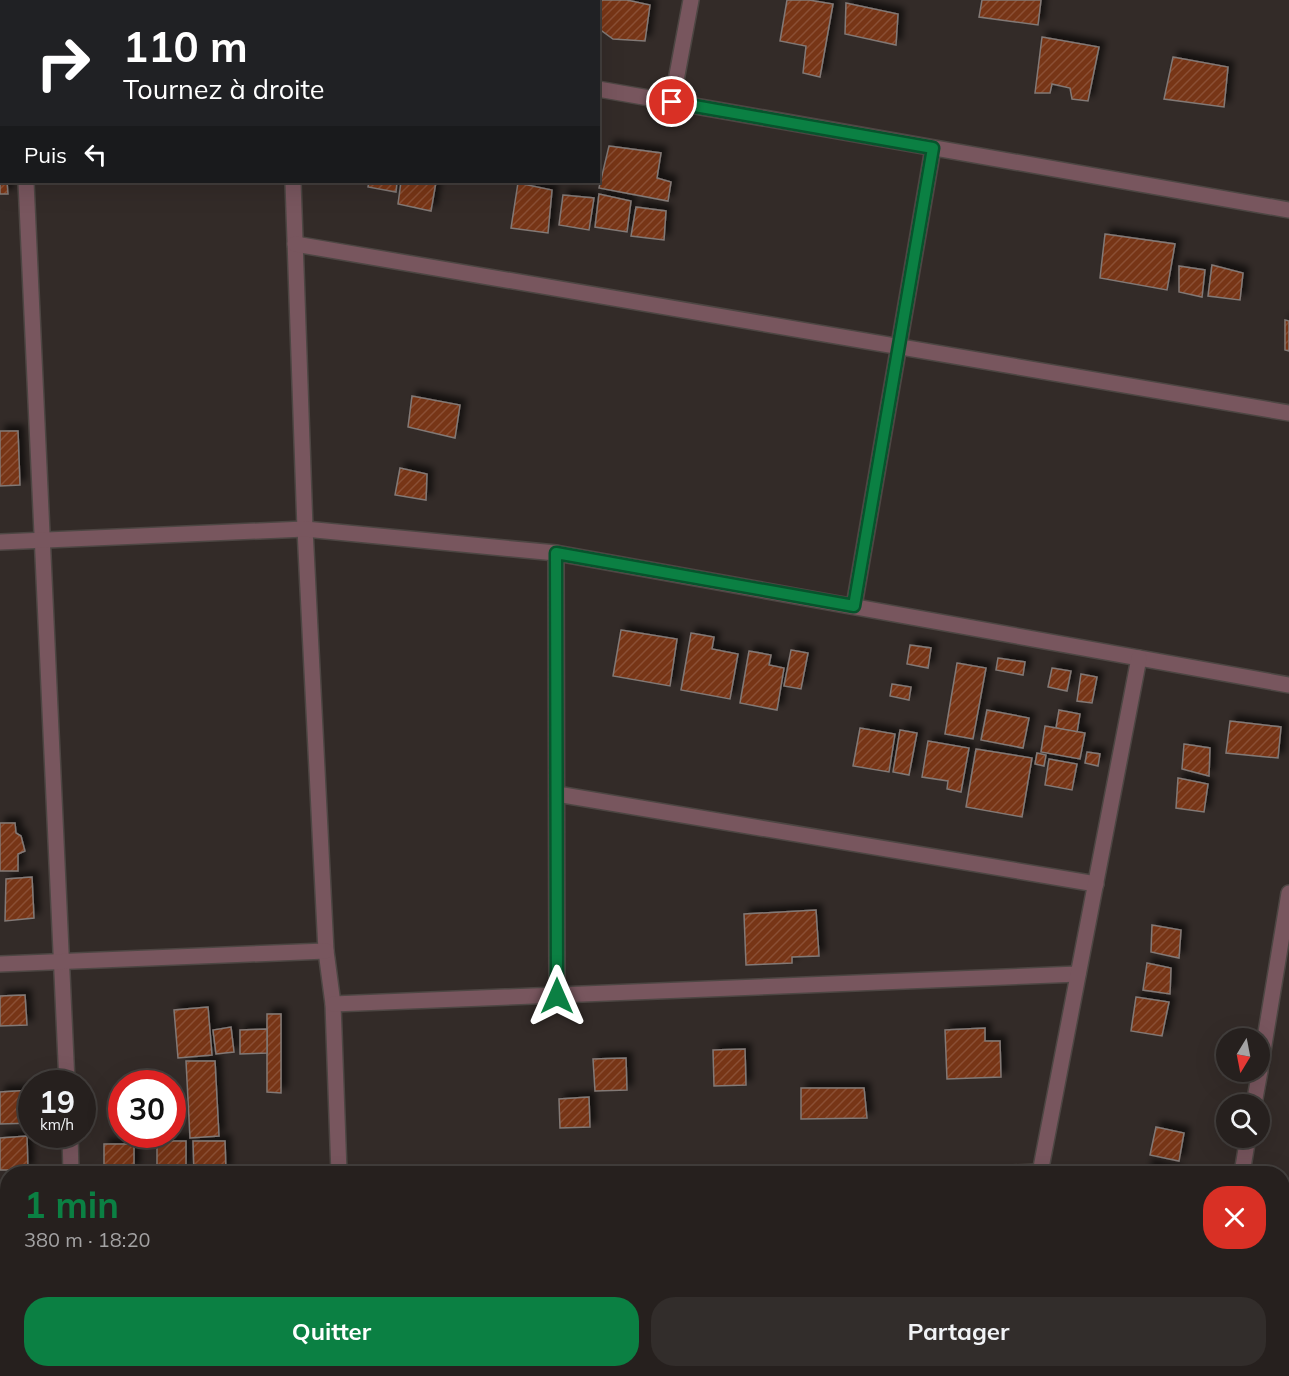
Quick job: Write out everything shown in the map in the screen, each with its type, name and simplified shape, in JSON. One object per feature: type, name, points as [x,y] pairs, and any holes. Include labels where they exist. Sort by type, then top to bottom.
[{"type":"street","points":[[672,102],[691,0]]},
{"type":"street","points":[[600,89],[1289,210]]},
{"type":"street","points":[[854,606],[933,148]]},
{"type":"street","points":[[26,183],[66,1070]]},
{"type":"street","points":[[293,183],[305,529],[326,951],[333,1004],[339,1166]]},
{"type":"street","points":[[295,244],[1289,413]]},
{"type":"street","points":[[0,542],[305,529],[556,553],[1289,685]]},
{"type":"street","points":[[556,553],[557,996]]},
{"type":"street","points":[[1041,1166],[1139,658]]},
{"type":"street","points":[[556,794],[1096,884]]},
{"type":"street","points":[[1267,1028],[1289,893]]},
{"type":"street","points":[[0,964],[326,951]]},
{"type":"street","points":[[333,1004],[1078,974]]},
{"type":"street","points":[[70,1148],[71,1166]]},
{"type":"street","points":[[1243,1166],[1246,1148]]},
{"type":"building","points":[[600,0],[627,0],[650,5],[645,41],[613,39],[600,29]]},
{"type":"building","points":[[787,0],[809,0],[833,4],[820,77],[803,73],[806,46],[780,41]]},
{"type":"building","points":[[982,0],[1041,0],[1038,25],[979,17]]},
{"type":"building","points":[[846,3],[898,14],[896,45],[845,34]]},
{"type":"building","points":[[1042,37],[1099,47],[1088,101],[1072,99],[1070,88],[1052,84],[1050,93],[1035,93]]},
{"type":"building","points":[[1173,57],[1228,67],[1224,107],[1164,99]]},
{"type":"building","points":[[609,146],[661,153],[657,178],[671,182],[668,201],[599,188]]},
{"type":"building","points":[[0,183],[7,183],[8,194],[0,194]]},
{"type":"building","points":[[369,183],[397,183],[396,192],[368,187]]},
{"type":"building","points":[[401,183],[436,183],[431,211],[398,204]]},
{"type":"building","points":[[518,183],[552,190],[548,233],[511,228]]},
{"type":"building","points":[[599,194],[631,201],[627,232],[595,227]]},
{"type":"building","points":[[563,195],[594,198],[589,230],[559,225]]},
{"type":"building","points":[[636,207],[666,211],[664,240],[631,236]]},
{"type":"building","points":[[1105,234],[1175,244],[1167,290],[1100,278]]},
{"type":"building","points":[[1212,265],[1243,273],[1240,300],[1208,296]]},
{"type":"building","points":[[1179,266],[1205,270],[1202,297],[1179,292]]},
{"type":"building","points":[[1285,320],[1289,321],[1289,351],[1285,350]]},
{"type":"building","points":[[412,396],[460,405],[455,438],[408,427]]},
{"type":"building","points":[[0,431],[18,431],[20,485],[0,486]]},
{"type":"building","points":[[400,468],[427,474],[426,500],[395,495]]},
{"type":"building","points":[[621,630],[677,639],[670,686],[613,676]]},
{"type":"building","points":[[691,633],[714,637],[712,649],[738,654],[730,699],[681,690]]},
{"type":"building","points":[[910,645],[931,648],[928,668],[907,664]]},
{"type":"building","points":[[791,650],[808,653],[801,689],[784,686]]},
{"type":"building","points":[[749,651],[771,655],[769,665],[784,668],[777,710],[740,703]]},
{"type":"building","points":[[998,658],[1025,662],[1023,675],[996,670]]},
{"type":"building","points":[[957,663],[986,668],[973,739],[945,734]]},
{"type":"building","points":[[1052,668],[1071,671],[1067,691],[1048,687]]},
{"type":"building","points":[[1081,674],[1097,677],[1092,703],[1077,701]]},
{"type":"building","points":[[892,684],[911,687],[909,700],[890,696]]},
{"type":"building","points":[[987,710],[1029,718],[1023,748],[981,740]]},
{"type":"building","points":[[1059,710],[1080,714],[1077,732],[1056,728]]},
{"type":"building","points":[[1230,721],[1281,727],[1278,758],[1226,753]]},
{"type":"building","points":[[1045,726],[1085,733],[1080,759],[1041,752]]},
{"type":"building","points":[[860,728],[895,734],[889,772],[853,766]]},
{"type":"building","points":[[900,730],[917,733],[909,775],[893,772]]},
{"type":"building","points":[[928,741],[969,748],[961,792],[947,789],[948,781],[922,777]]},
{"type":"building","points":[[1184,744],[1210,748],[1209,776],[1182,769]]},
{"type":"building","points":[[976,749],[1032,758],[1022,817],[966,807]]},
{"type":"building","points":[[1087,752],[1100,754],[1098,766],[1085,763]]},
{"type":"building","points":[[1037,753],[1046,755],[1044,766],[1035,764]]},
{"type":"building","points":[[1049,759],[1077,764],[1072,790],[1045,785]]},
{"type":"building","points":[[1178,778],[1208,784],[1204,812],[1176,808]]},
{"type":"building","points":[[0,823],[15,823],[16,833],[21,836],[25,851],[18,854],[18,871],[0,871]]},
{"type":"building","points":[[32,877],[34,918],[5,921],[6,879]]},
{"type":"building","points":[[816,910],[819,956],[792,957],[792,963],[746,965],[744,914]]},
{"type":"building","points":[[1152,925],[1181,930],[1179,958],[1151,952]]},
{"type":"building","points":[[1147,963],[1171,968],[1170,994],[1143,990]]},
{"type":"building","points":[[25,995],[27,1025],[0,1026],[0,996]]},
{"type":"building","points":[[1136,997],[1169,1002],[1162,1036],[1131,1031]]},
{"type":"building","points":[[208,1007],[212,1055],[178,1058],[174,1010]]},
{"type":"building","points":[[267,1014],[281,1014],[281,1093],[267,1092]]},
{"type":"building","points":[[231,1027],[234,1052],[216,1054],[213,1030]]},
{"type":"building","points":[[985,1028],[985,1041],[1000,1041],[1001,1077],[947,1079],[945,1030]]},
{"type":"building","points":[[267,1029],[267,1053],[240,1054],[240,1030]]},
{"type":"building","points":[[745,1049],[746,1085],[714,1086],[713,1050]]},
{"type":"building","points":[[626,1058],[627,1090],[595,1091],[593,1059]]},
{"type":"building","points":[[186,1061],[215,1061],[219,1136],[190,1138]]},
{"type":"building","points":[[801,1088],[864,1088],[867,1118],[801,1119]]},
{"type":"building","points":[[18,1091],[18,1123],[0,1124],[0,1092]]},
{"type":"building","points":[[589,1097],[590,1127],[560,1128],[559,1099]]},
{"type":"building","points":[[1156,1127],[1184,1133],[1179,1161],[1150,1155]]},
{"type":"building","points":[[18,1137],[18,1148],[27,1148],[28,1166],[0,1166],[0,1138]]},
{"type":"building","points":[[193,1141],[225,1141],[226,1166],[194,1166]]},
{"type":"building","points":[[104,1144],[108,1144],[108,1148],[134,1148],[134,1166],[104,1166]]},
{"type":"building","points":[[157,1148],[186,1148],[186,1166],[157,1166]]},
{"type":"route","points":[[557,996],[556,553],[854,606],[933,148],[672,102]]}]
